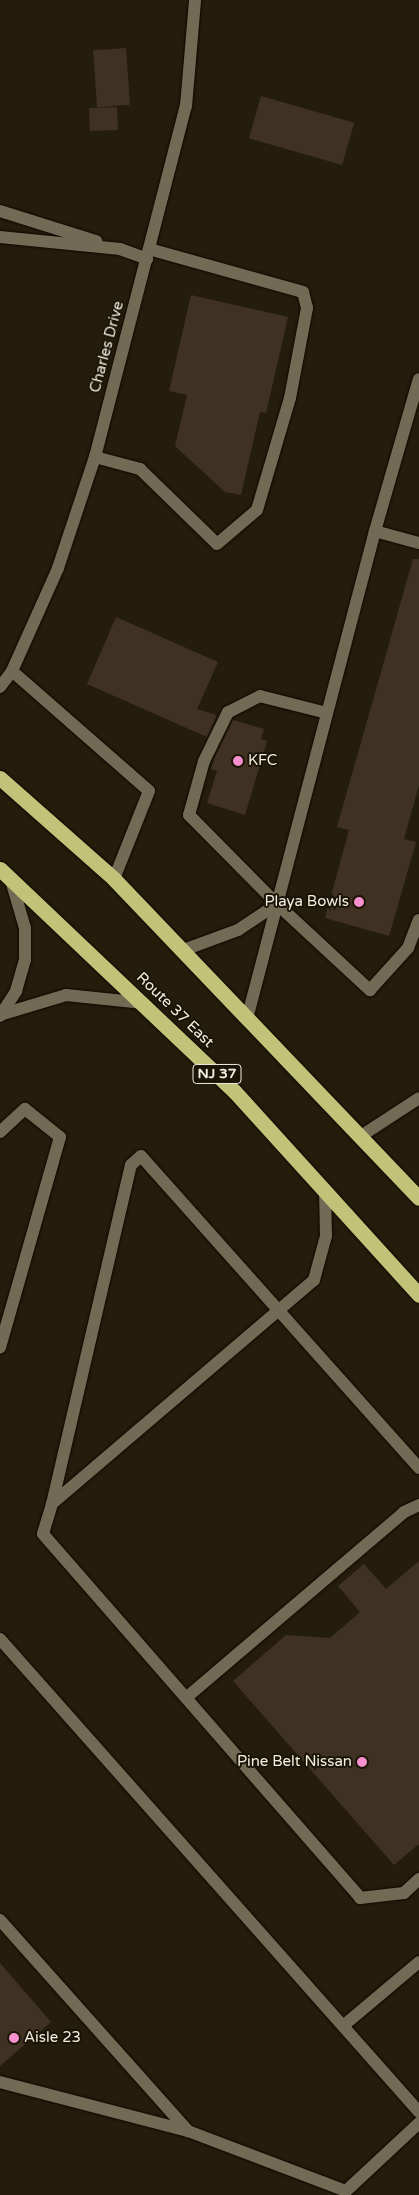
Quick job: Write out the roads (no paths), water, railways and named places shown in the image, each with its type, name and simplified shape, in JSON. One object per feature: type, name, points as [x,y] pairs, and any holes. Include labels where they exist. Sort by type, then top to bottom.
[{"type":"highway","points":[[0,778],[114,879],[181,951],[248,1016],[419,1198]]},
{"type":"highway","name":"Route 37 East","points":[[5,873],[144,1003],[235,1092],[419,1295]]},
{"type":"street","name":"Charles Drive","points":[[0,687],[12,671],[76,524],[186,106],[195,0]]},
{"type":"street","points":[[0,211],[120,249]]},
{"type":"street","points":[[2,241],[120,249],[148,254],[303,292],[307,308],[290,398],[258,510],[217,544],[140,469],[94,457]]},
{"type":"street","points":[[248,1016],[375,531],[419,379]]},
{"type":"street","points":[[375,531],[419,542]]},
{"type":"street","points":[[12,671],[149,791],[114,879]]},
{"type":"street","points":[[327,713],[260,696],[228,712],[204,761],[190,816],[277,904],[370,990],[408,948],[419,920]]},
{"type":"street","points":[[1,1015],[16,991],[25,960],[25,928],[5,873]]},
{"type":"street","points":[[181,951],[238,930],[277,904]]},
{"type":"street","points":[[1,1015],[66,995],[144,1003]]},
{"type":"street","points":[[362,1136],[419,1098]]},
{"type":"street","points":[[0,1132],[25,1109],[60,1137],[0,1348]]},
{"type":"street","points":[[419,1468],[281,1309],[141,1156],[131,1165],[44,1534],[360,1898],[404,1893],[419,1879]]},
{"type":"street","points":[[52,1504],[314,1280],[326,1236],[324,1189]]},
{"type":"street","points":[[187,1697],[404,1512],[419,1505]]},
{"type":"street","points":[[0,1639],[419,2112]]},
{"type":"street","points":[[0,1920],[188,2131]]},
{"type":"street","points":[[343,2026],[419,1962]]},
{"type":"street","points":[[0,2082],[188,2131],[346,2191],[419,2123]]},
{"type":"place","name":"KFC","points":[[238,761]]},
{"type":"place","name":"Playa Bowls","points":[[359,902]]},
{"type":"place","name":"Pine Belt Nissan","points":[[362,1762]]},
{"type":"place","name":"Aisle 23","points":[[14,2038]]}]
